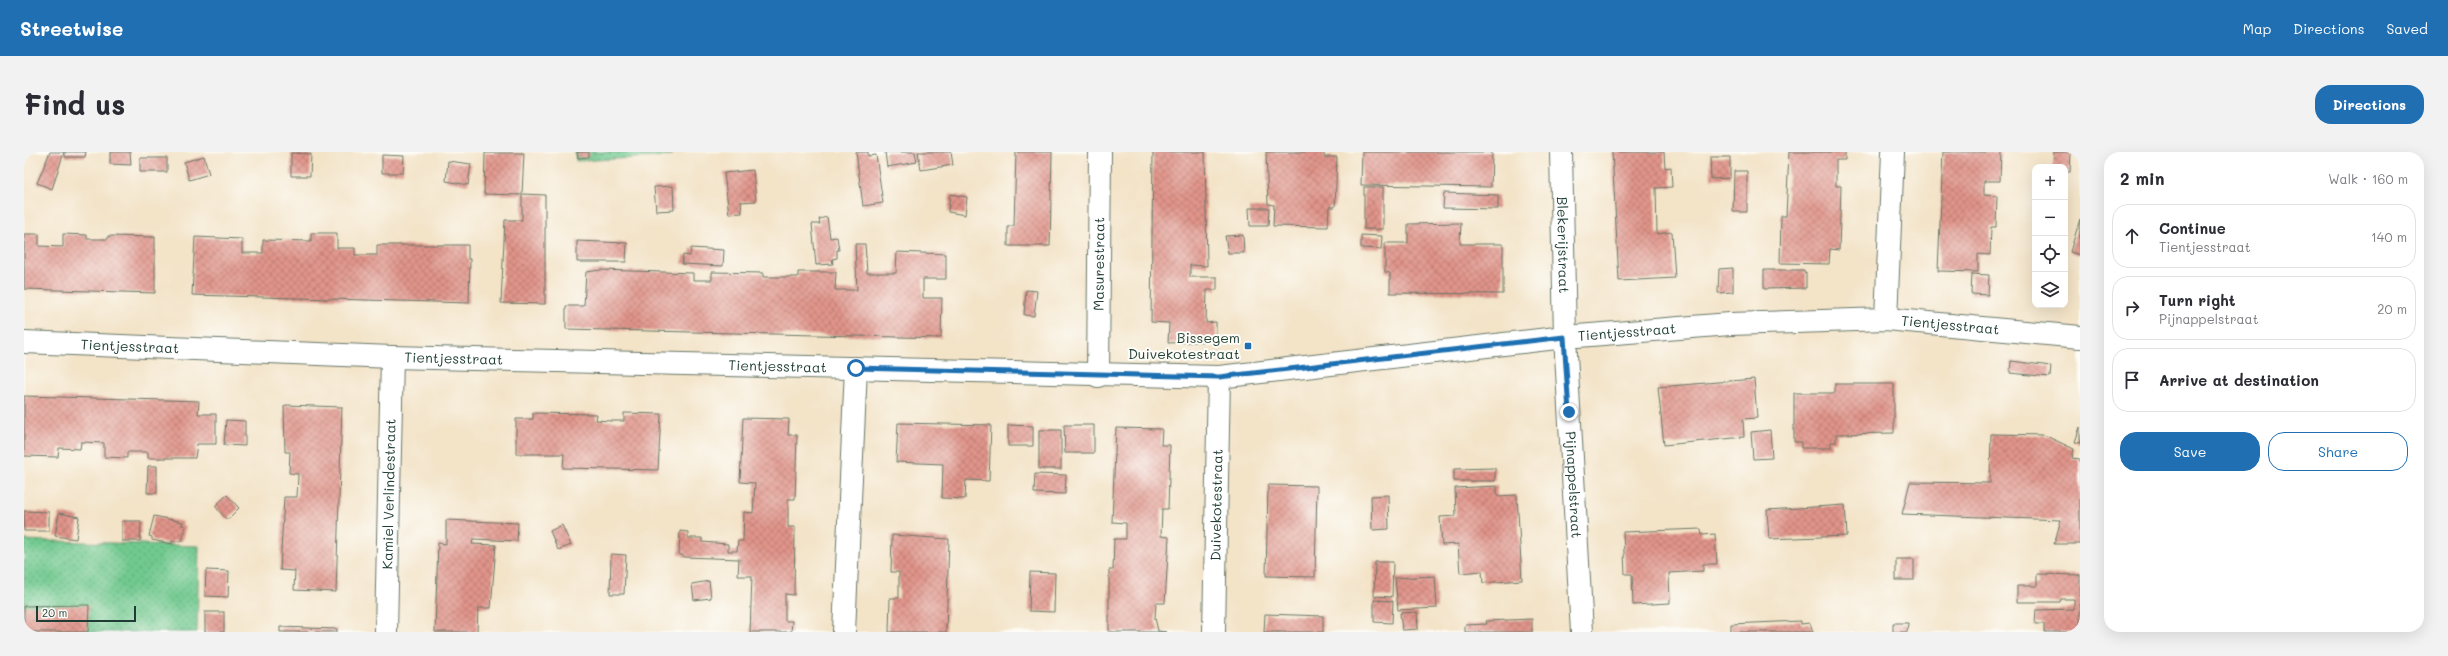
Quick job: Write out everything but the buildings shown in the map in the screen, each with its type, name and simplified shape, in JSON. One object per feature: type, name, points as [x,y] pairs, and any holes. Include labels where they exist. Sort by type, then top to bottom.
[{"type":"street","name":"Masurestraat","points":[[1098,376],[1100,152]]},
{"type":"street","name":"Blekerijstraat","points":[[1561,152],[1564,337]]},
{"type":"street","points":[[1886,319],[1894,152]]},
{"type":"street","name":"Tientjesstraat","points":[[24,342],[392,357],[856,368],[1098,376],[1219,377],[1564,337],[1730,324],[1886,319],[2080,337]]},
{"type":"street","name":"Pijnappelstraat","points":[[1564,337],[1582,632]]},
{"type":"street","name":"Kamiel Verlindestraat","points":[[386,632],[392,357]]},
{"type":"street","points":[[844,632],[856,368]]},
{"type":"street","name":"Duivekotestraat","points":[[1214,632],[1219,377]]},
{"type":"green space","points":[[575,152],[672,152],[672,156],[576,161]]},
{"type":"green space","points":[[24,540],[199,546],[197,632],[88,632],[86,607],[24,606]]},
{"type":"place","name":"Bissegem Duivekotestraat","points":[[1248,346]]},
{"type":"route","points":[[856,368],[1070,375],[1219,377],[1368,361],[1564,337],[1569,412]]}]
